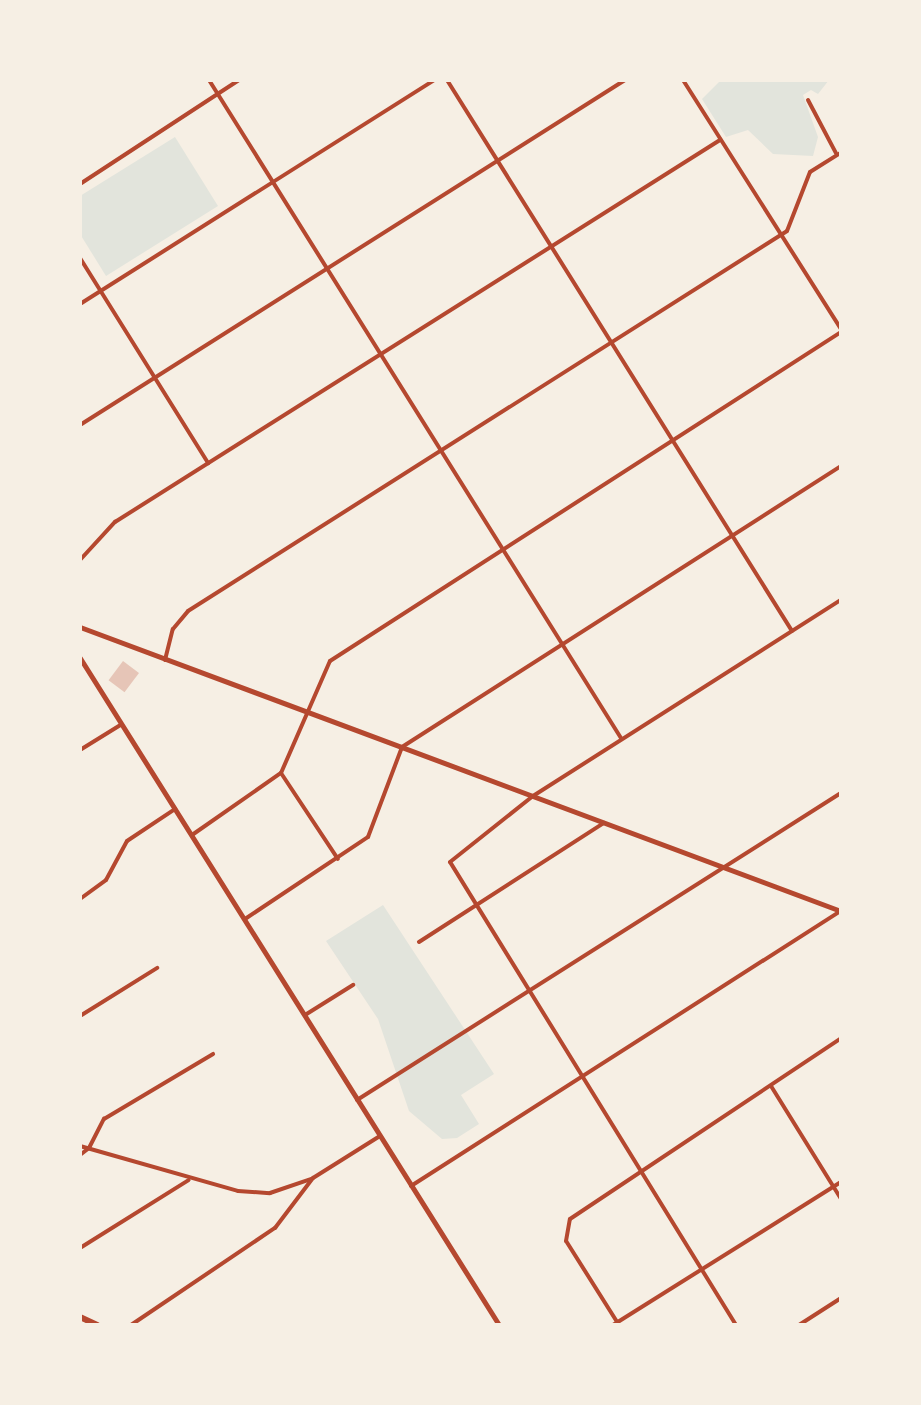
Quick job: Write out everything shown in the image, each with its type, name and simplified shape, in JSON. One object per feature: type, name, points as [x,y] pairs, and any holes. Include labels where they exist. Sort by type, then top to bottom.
[{"type":"main road","points":[[80,1317],[97,1325]]},
{"type":"street","points":[[209,80],[621,738]]},
{"type":"street","points":[[80,184],[239,80]]},
{"type":"street","points":[[80,304],[434,80]]},
{"type":"street","points":[[447,80],[792,631]]},
{"type":"street","points":[[80,425],[625,80]]},
{"type":"street","points":[[192,835],[281,773],[305,712],[330,661],[841,331],[683,80]]},
{"type":"street","points":[[165,660],[173,629],[188,611],[780,234],[791,224],[810,172],[838,153],[808,100]]},
{"type":"street","points":[[80,560],[115,522],[720,140]]},
{"type":"street","points":[[80,258],[208,463]]},
{"type":"street","points":[[245,919],[338,859],[371,831],[402,747],[841,466]]},
{"type":"street","points":[[736,1325],[474,906],[450,862],[533,796],[841,600]]},
{"type":"street","points":[[80,627],[841,911]]},
{"type":"street","points":[[80,658],[499,1325]]},
{"type":"street","points":[[80,750],[122,724]]},
{"type":"street","points":[[281,773],[338,859]]},
{"type":"street","points":[[357,1100],[841,793]]},
{"type":"street","points":[[80,899],[106,880],[127,841],[175,809]]},
{"type":"street","points":[[419,942],[604,823]]},
{"type":"street","points":[[411,1186],[841,911]]},
{"type":"street","points":[[80,1016],[157,968]]},
{"type":"street","points":[[305,1015],[353,985]]},
{"type":"street","points":[[841,1038],[575,1214],[565,1230],[571,1250],[616,1324],[841,1182]]},
{"type":"street","points":[[80,1155],[89,1148],[104,1119],[213,1054]]},
{"type":"street","points":[[770,1085],[841,1199]]},
{"type":"street","points":[[80,1146],[189,1180],[270,1193],[313,1178],[380,1136]]},
{"type":"street","points":[[131,1325],[275,1228],[313,1178]]},
{"type":"street","points":[[80,1248],[189,1180]]},
{"type":"street","points":[[799,1325],[841,1298]]},
{"type":"shaded area","points":[[721,80],[829,80],[818,94],[811,90],[803,95],[818,137],[813,156],[773,154],[748,130],[726,137],[702,99]]},
{"type":"shaded area","points":[[175,137],[218,206],[106,276],[80,234],[80,196]]},
{"type":"shaded area","points":[[383,905],[494,1074],[461,1095],[479,1124],[457,1138],[442,1139],[409,1111],[378,1019],[326,941]]},
{"type":"building","points":[[123,661],[139,673],[125,692],[109,680]]}]
